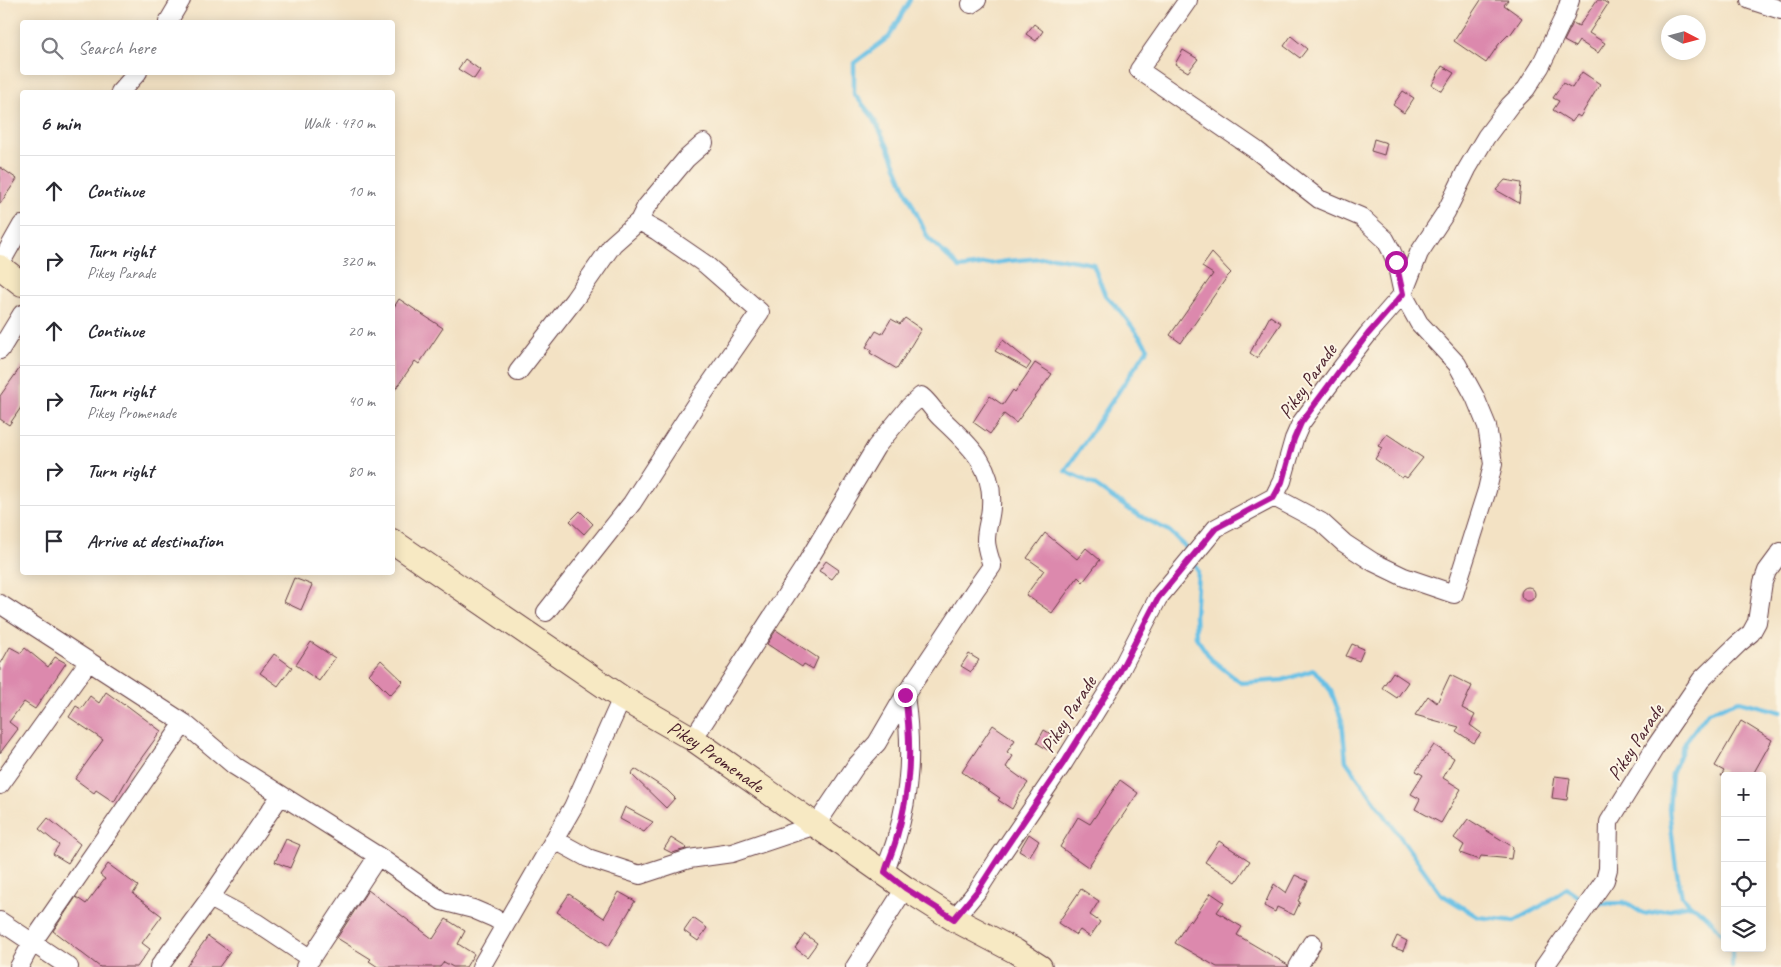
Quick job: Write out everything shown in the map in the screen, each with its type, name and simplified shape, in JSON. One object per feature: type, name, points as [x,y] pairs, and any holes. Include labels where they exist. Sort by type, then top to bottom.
[{"type":"street","points":[[169,20],[181,0]]},
{"type":"street","points":[[1186,0],[1139,70],[1256,150],[1319,199],[1361,217],[1385,239],[1391,250],[1403,294],[1419,323],[1457,364],[1475,397],[1487,426],[1493,464],[1487,490],[1454,594],[1404,577],[1373,562],[1344,543],[1321,522],[1274,497]]},
{"type":"street","name":"Pikey Parade","points":[[954,919],[978,890],[1064,762],[1117,677],[1158,598],[1216,528],[1274,497],[1282,482],[1294,439],[1301,423],[1368,334],[1403,294],[1419,253],[1446,212],[1467,169],[1486,137],[1510,105],[1526,89],[1540,66],[1565,15],[1570,0]]},
{"type":"street","points":[[1750,0],[1781,10]]},
{"type":"street","points":[[122,90],[135,75]]},
{"type":"street","points":[[518,372],[574,300],[613,244],[639,221],[646,207],[686,159],[704,143]]},
{"type":"street","points":[[546,612],[632,503],[694,407],[760,312],[706,264],[639,221]]},
{"type":"street","points":[[0,264],[20,229]]},
{"type":"street","points":[[0,267],[20,282]]},
{"type":"street","points":[[0,350],[20,317]]},
{"type":"street","points":[[555,840],[588,858],[640,875],[689,859],[732,853],[816,825],[855,767],[877,744],[905,695],[992,566],[986,542],[991,506],[991,489],[983,464],[965,440],[921,396],[908,407],[876,446],[808,561],[693,739]]},
{"type":"street","name":"Pikey Promenade","points":[[395,543],[622,698],[693,739],[885,872],[905,888],[954,919],[1015,951],[1040,967]]},
{"type":"street","name":"Pikey Parade","points":[[1544,967],[1605,880],[1608,869],[1609,822],[1656,746],[1701,680],[1751,634],[1757,622],[1763,582],[1767,571],[1781,552]]},
{"type":"street","points":[[0,604],[184,723],[235,766],[378,856],[442,901],[473,909],[494,918],[505,926]]},
{"type":"street","points":[[0,785],[89,661]]},
{"type":"street","points":[[885,872],[900,825],[909,774],[910,745],[905,695]]},
{"type":"street","points":[[481,967],[573,808],[622,698]]},
{"type":"street","points":[[19,967],[32,942],[184,723]]},
{"type":"street","points":[[159,967],[210,898],[281,795]]},
{"type":"street","points":[[210,898],[257,923],[308,963],[378,856]]},
{"type":"street","points":[[856,967],[905,888]]},
{"type":"street","points":[[0,921],[69,967]]},
{"type":"street","points":[[1298,967],[1312,943]]},
{"type":"building","points":[[1481,0],[1508,0],[1504,5],[1522,18],[1510,35],[1499,44],[1486,63],[1454,41]]},
{"type":"building","points":[[1597,0],[1602,0],[1608,4],[1589,33],[1605,43],[1598,53],[1579,41],[1575,47],[1564,41],[1573,23],[1579,26]]},
{"type":"building","points":[[1034,24],[1043,31],[1036,41],[1026,34]]},
{"type":"building","points":[[1291,36],[1307,49],[1300,58],[1284,46]]},
{"type":"building","points":[[1183,50],[1198,59],[1188,72],[1175,64]]},
{"type":"building","points":[[465,59],[480,70],[474,79],[458,69]]},
{"type":"building","points":[[1442,66],[1454,73],[1442,91],[1432,85]]},
{"type":"building","points":[[1582,72],[1600,84],[1580,117],[1577,115],[1572,122],[1553,110],[1559,101],[1553,98],[1563,83],[1572,88]]},
{"type":"building","points":[[1403,91],[1414,98],[1404,113],[1393,105]]},
{"type":"building","points":[[1374,139],[1387,143],[1384,155],[1371,151]]},
{"type":"building","points":[[0,167],[17,179],[0,204]]},
{"type":"building","points":[[1505,180],[1521,183],[1519,203],[1496,190]]},
{"type":"building","points":[[1212,253],[1231,273],[1181,343],[1170,335],[1213,274],[1202,267]]},
{"type":"building","points":[[399,299],[443,328],[419,364],[415,361],[395,390],[395,305]]},
{"type":"building","points":[[1270,316],[1281,323],[1257,358],[1250,353]]},
{"type":"building","points":[[905,318],[921,329],[897,369],[870,353],[872,350],[866,347],[876,331],[882,334],[891,319],[900,324]]},
{"type":"building","points":[[1003,340],[1031,363],[1027,369],[995,351]]},
{"type":"building","points":[[1035,363],[1052,374],[1016,423],[1004,414],[990,434],[973,422],[990,396],[1003,405],[1013,390],[1015,392]]},
{"type":"building","points":[[20,368],[20,409],[9,425],[0,419],[0,396]]},
{"type":"building","points":[[1387,434],[1423,458],[1407,478],[1404,476],[1402,478],[1375,459],[1382,448],[1378,446]]},
{"type":"building","points":[[580,511],[593,524],[584,534],[570,521]]},
{"type":"building","points":[[1045,533],[1077,559],[1086,548],[1100,560],[1083,582],[1078,577],[1052,613],[1026,595],[1044,570],[1027,558]]},
{"type":"building","points":[[826,561],[839,570],[832,579],[819,571]]},
{"type":"building","points":[[294,578],[312,585],[301,610],[284,602]]},
{"type":"building","points":[[1525,587],[1531,587],[1535,594],[1531,601],[1525,601],[1521,597],[1521,591]]},
{"type":"building","points":[[776,630],[818,658],[813,669],[804,664],[802,667],[767,644]]},
{"type":"building","points":[[311,642],[335,658],[319,681],[296,665]]},
{"type":"building","points":[[1352,644],[1364,649],[1359,661],[1346,656]]},
{"type":"building","points":[[10,647],[21,653],[25,648],[48,667],[55,657],[66,663],[35,709],[24,702],[9,722],[18,729],[0,753],[0,665]]},
{"type":"building","points":[[274,654],[292,667],[278,686],[260,673]]},
{"type":"building","points":[[969,654],[979,660],[971,672],[961,666]]},
{"type":"building","points":[[381,660],[403,681],[390,695],[369,674]]},
{"type":"building","points":[[1393,672],[1408,682],[1397,698],[1382,688]]},
{"type":"building","points":[[1450,675],[1472,686],[1462,708],[1475,715],[1470,725],[1481,733],[1474,743],[1456,731],[1459,727],[1415,715],[1428,696],[1437,703]]},
{"type":"building","points":[[106,692],[161,731],[132,771],[114,802],[96,790],[94,793],[75,779],[103,740],[69,717],[76,706],[81,709],[90,696],[99,703]]},
{"type":"building","points":[[1741,721],[1772,740],[1754,772],[1723,772],[1715,766]]},
{"type":"building","points":[[993,725],[1015,740],[1007,752],[1013,756],[1006,767],[1028,783],[1017,798],[1012,809],[998,800],[1000,798],[962,772]]},
{"type":"building","points":[[1044,730],[1056,737],[1048,750],[1037,743]]},
{"type":"building","points":[[1434,745],[1454,758],[1443,778],[1461,789],[1441,823],[1415,809],[1420,799],[1411,794],[1423,775],[1416,771]]},
{"type":"building","points":[[635,769],[667,790],[675,798],[666,808],[631,774]]},
{"type":"building","points":[[1555,776],[1570,778],[1567,800],[1552,798]]},
{"type":"building","points":[[1120,780],[1138,793],[1088,867],[1060,847],[1078,817],[1090,824]]},
{"type":"building","points":[[625,807],[653,822],[644,832],[620,819]]},
{"type":"building","points":[[48,818],[80,844],[68,863],[53,854],[59,845],[39,829]]},
{"type":"building","points":[[1468,819],[1513,847],[1511,859],[1481,856],[1479,860],[1460,853],[1464,845],[1454,838]]},
{"type":"building","points":[[1029,834],[1039,841],[1029,857],[1019,851]]},
{"type":"building","points":[[671,838],[687,848],[672,853],[664,849]]},
{"type":"building","points":[[286,839],[300,845],[290,868],[275,862]]},
{"type":"building","points":[[1219,841],[1250,861],[1236,882],[1205,862]]},
{"type":"building","points":[[108,864],[138,886],[133,894],[162,916],[142,943],[150,949],[137,967],[100,967],[53,931],[76,897],[86,904],[105,879],[100,875]]},
{"type":"building","points":[[1295,875],[1308,881],[1298,901],[1300,902],[1294,915],[1277,907],[1275,912],[1264,906],[1274,884],[1286,893]]},
{"type":"building","points":[[1081,889],[1099,901],[1090,915],[1100,922],[1090,937],[1080,930],[1076,935],[1058,923]]},
{"type":"building","points":[[368,890],[433,939],[446,919],[465,931],[458,944],[474,954],[466,967],[453,967],[444,962],[440,967],[378,967],[369,961],[371,959],[337,938]]},
{"type":"building","points":[[619,892],[635,901],[609,946],[557,912],[569,894],[604,918]]},
{"type":"building","points":[[1211,893],[1224,902],[1217,912],[1242,927],[1237,935],[1288,965],[1287,967],[1217,967],[1175,943],[1189,920],[1191,922]]},
{"type":"building","points":[[693,918],[707,928],[698,941],[684,931]]},
{"type":"building","points":[[805,934],[817,943],[807,957],[795,948]]},
{"type":"building","points":[[208,936],[230,952],[219,967],[186,967]]},
{"type":"building","points":[[1397,936],[1407,941],[1403,951],[1392,947]]},
{"type":"waterway","points":[[910,0],[889,37],[854,63],[854,94],[873,117],[928,238],[960,268],[1053,257],[1093,264],[1105,295],[1121,312],[1148,348],[1065,471],[1093,484],[1133,512],[1169,531],[1184,545],[1189,554]]},
{"type":"waterway","points":[[1194,563],[1198,571],[1195,615],[1196,637],[1211,659],[1241,683],[1283,680],[1314,670],[1331,691],[1342,721],[1346,761],[1441,894],[1478,917],[1514,921],[1541,906],[1567,888],[1585,901]]},
{"type":"waterway","points":[[1721,933],[1708,917],[1682,896],[1676,868],[1669,809],[1672,774],[1686,741],[1708,712],[1739,701],[1781,712]]},
{"type":"waterway","points":[[1594,904],[1627,903],[1644,914],[1691,905]]},
{"type":"waterway","points":[[1732,952],[1732,967]]},
{"type":"route","points":[[905,695],[910,745],[909,774],[904,809],[885,872],[905,888],[954,919],[978,890],[1064,762],[1117,677],[1158,598],[1216,528],[1274,497],[1282,482],[1294,439],[1301,423],[1368,334],[1403,294],[1396,262]]}]
